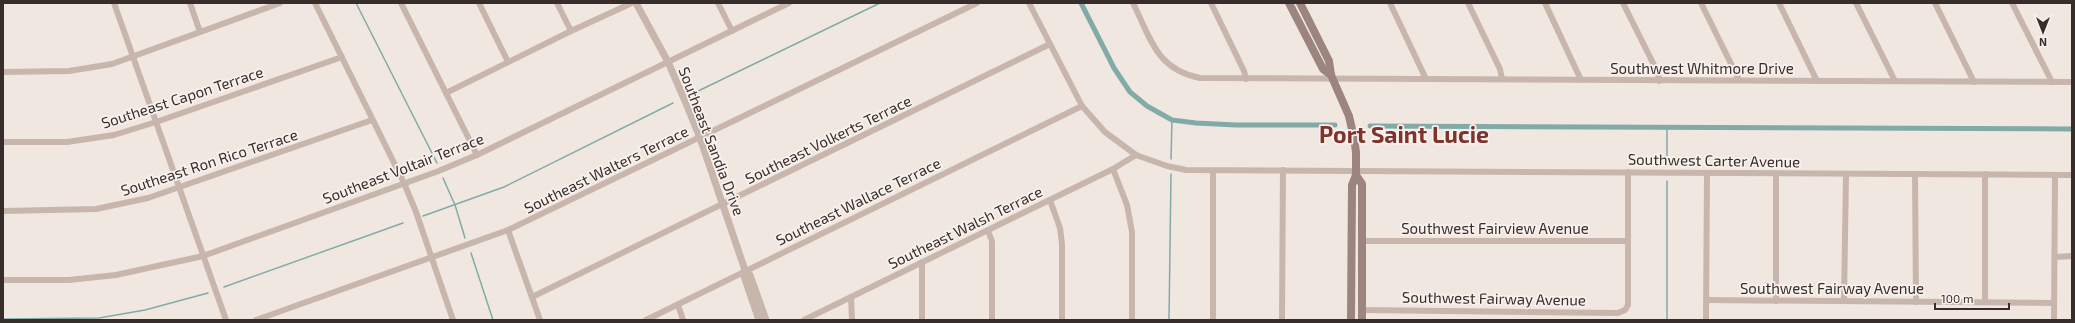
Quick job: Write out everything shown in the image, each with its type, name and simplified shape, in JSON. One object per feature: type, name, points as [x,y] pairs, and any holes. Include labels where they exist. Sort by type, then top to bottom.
[{"type":"main road","points":[[1289,3],[1323,69],[1332,77]]},
{"type":"main road","points":[[1300,3],[1329,61],[1332,77],[1349,116],[1354,138],[1356,173],[1352,185],[1351,320]]},
{"type":"main road","points":[[1356,173],[1362,184],[1362,320]]},
{"type":"street","points":[[114,3],[134,56],[226,320]]},
{"type":"street","points":[[190,3],[200,32]]},
{"type":"street","points":[[3,72],[68,72],[98,67],[134,56],[280,3]]},
{"type":"street","points":[[315,3],[404,183],[453,320]]},
{"type":"street","points":[[401,3],[477,155]]},
{"type":"street","points":[[479,3],[508,62]]},
{"type":"street","points":[[557,3],[571,31]]},
{"type":"street","points":[[446,93],[571,31],[632,3]]},
{"type":"street","name":"Southeast Sandia Drive","points":[[636,3],[668,62],[700,138],[745,270],[750,275],[766,320]]},
{"type":"street","points":[[718,3],[732,31]]},
{"type":"street","name":"Southeast Voltair Terrace","points":[[3,280],[69,280],[116,275],[203,256],[436,172],[477,155],[789,3]]},
{"type":"street","name":"Southeast Walters Terrace","points":[[256,320],[431,259],[508,230],[977,3]]},
{"type":"street","name":"Southwest Carter Avenue","points":[[1028,3],[1082,106],[1105,132],[1136,155],[1167,166],[1186,170],[1283,170],[1356,173],[1628,172],[2072,175]]},
{"type":"street","name":"Southwest Whitmore Drive","points":[[1133,3],[1157,52],[1165,63],[1185,75],[1200,78],[1246,79],[1332,77],[1659,81],[2072,82]]},
{"type":"street","points":[[1211,3],[1244,71],[1246,79]]},
{"type":"street","points":[[1390,3],[1426,79]]},
{"type":"street","points":[[1468,3],[1500,69],[1502,79]]},
{"type":"street","points":[[1545,3],[1581,80]]},
{"type":"street","points":[[1623,3],[1658,73],[1659,81]]},
{"type":"street","points":[[1701,3],[1739,80]]},
{"type":"street","points":[[1779,3],[1817,81]]},
{"type":"street","points":[[1856,3],[1895,81]]},
{"type":"street","points":[[1935,3],[1974,82]]},
{"type":"street","points":[[2012,3],[2052,82]]},
{"type":"street","name":"Southeast Volkerts Terrace","points":[[532,297],[1050,44]]},
{"type":"street","name":"Southeast Capon Terrace","points":[[3,142],[91,140],[156,122],[342,57]]},
{"type":"street","name":"Southeast Wallace Terrace","points":[[646,320],[745,270],[1082,106]]},
{"type":"street","name":"Southeast Ron Rico Terrace","points":[[3,211],[96,209],[148,198],[372,120]]},
{"type":"street","name":"Southeast Walsh Terrace","points":[[804,320],[1113,170],[1136,155]]},
{"type":"street","points":[[1113,170],[1127,205],[1132,232],[1132,320]]},
{"type":"street","points":[[1282,320],[1283,170]]},
{"type":"street","points":[[1213,171],[1213,320]]},
{"type":"street","points":[[1628,172],[1628,241]]},
{"type":"street","points":[[1706,173],[1706,320]]},
{"type":"street","points":[[1776,174],[1776,301]]},
{"type":"street","points":[[1844,301],[1846,174]]},
{"type":"street","points":[[1915,174],[1916,302]]},
{"type":"street","points":[[1985,174],[1985,302]]},
{"type":"street","points":[[2054,320],[2055,175]]},
{"type":"street","points":[[1050,200],[1060,228],[1062,244],[1062,320]]},
{"type":"street","points":[[508,230],[540,320]]},
{"type":"street","points":[[988,231],[992,240],[992,320]]},
{"type":"street","name":"Southwest Fairview Avenue","points":[[1362,240],[1628,241]]},
{"type":"street","name":"Southwest Fairway Avenue","points":[[1362,310],[1618,313],[1625,310],[1628,305],[1628,241]]},
{"type":"street","points":[[2054,256],[2072,256]]},
{"type":"street","points":[[922,262],[922,320]]},
{"type":"street","name":"Southeast Sandia Drive","points":[[745,270],[744,276],[759,320]]},
{"type":"street","points":[[851,297],[852,320]]},
{"type":"street","name":"Southwest Fairway Avenue","points":[[1706,300],[2054,303]]},
{"type":"street","points":[[678,305],[683,320]]},
{"type":"waterway","points":[[356,3],[437,163]]},
{"type":"waterway","points":[[692,94],[880,3]]},
{"type":"waterway","points":[[1081,3],[1114,68],[1130,92],[1147,106],[1172,120],[1236,125],[1335,125]]},
{"type":"waterway","points":[[423,216],[504,187],[673,103]]},
{"type":"waterway","points":[[1171,159],[1172,120]]},
{"type":"waterway","points":[[1370,126],[2072,129]]},
{"type":"waterway","points":[[1667,128],[1667,162]]},
{"type":"waterway","points":[[1169,320],[1171,174]]},
{"type":"waterway","points":[[443,178],[455,205],[465,238]]},
{"type":"waterway","points":[[1667,181],[1667,320]]},
{"type":"waterway","points":[[224,287],[403,223]]},
{"type":"waterway","points":[[471,253],[493,320]]},
{"type":"waterway","points":[[3,319],[99,318],[145,310],[208,293]]},
{"type":"district","name":"Port Saint Lucie","points":[[1404,134]]}]
